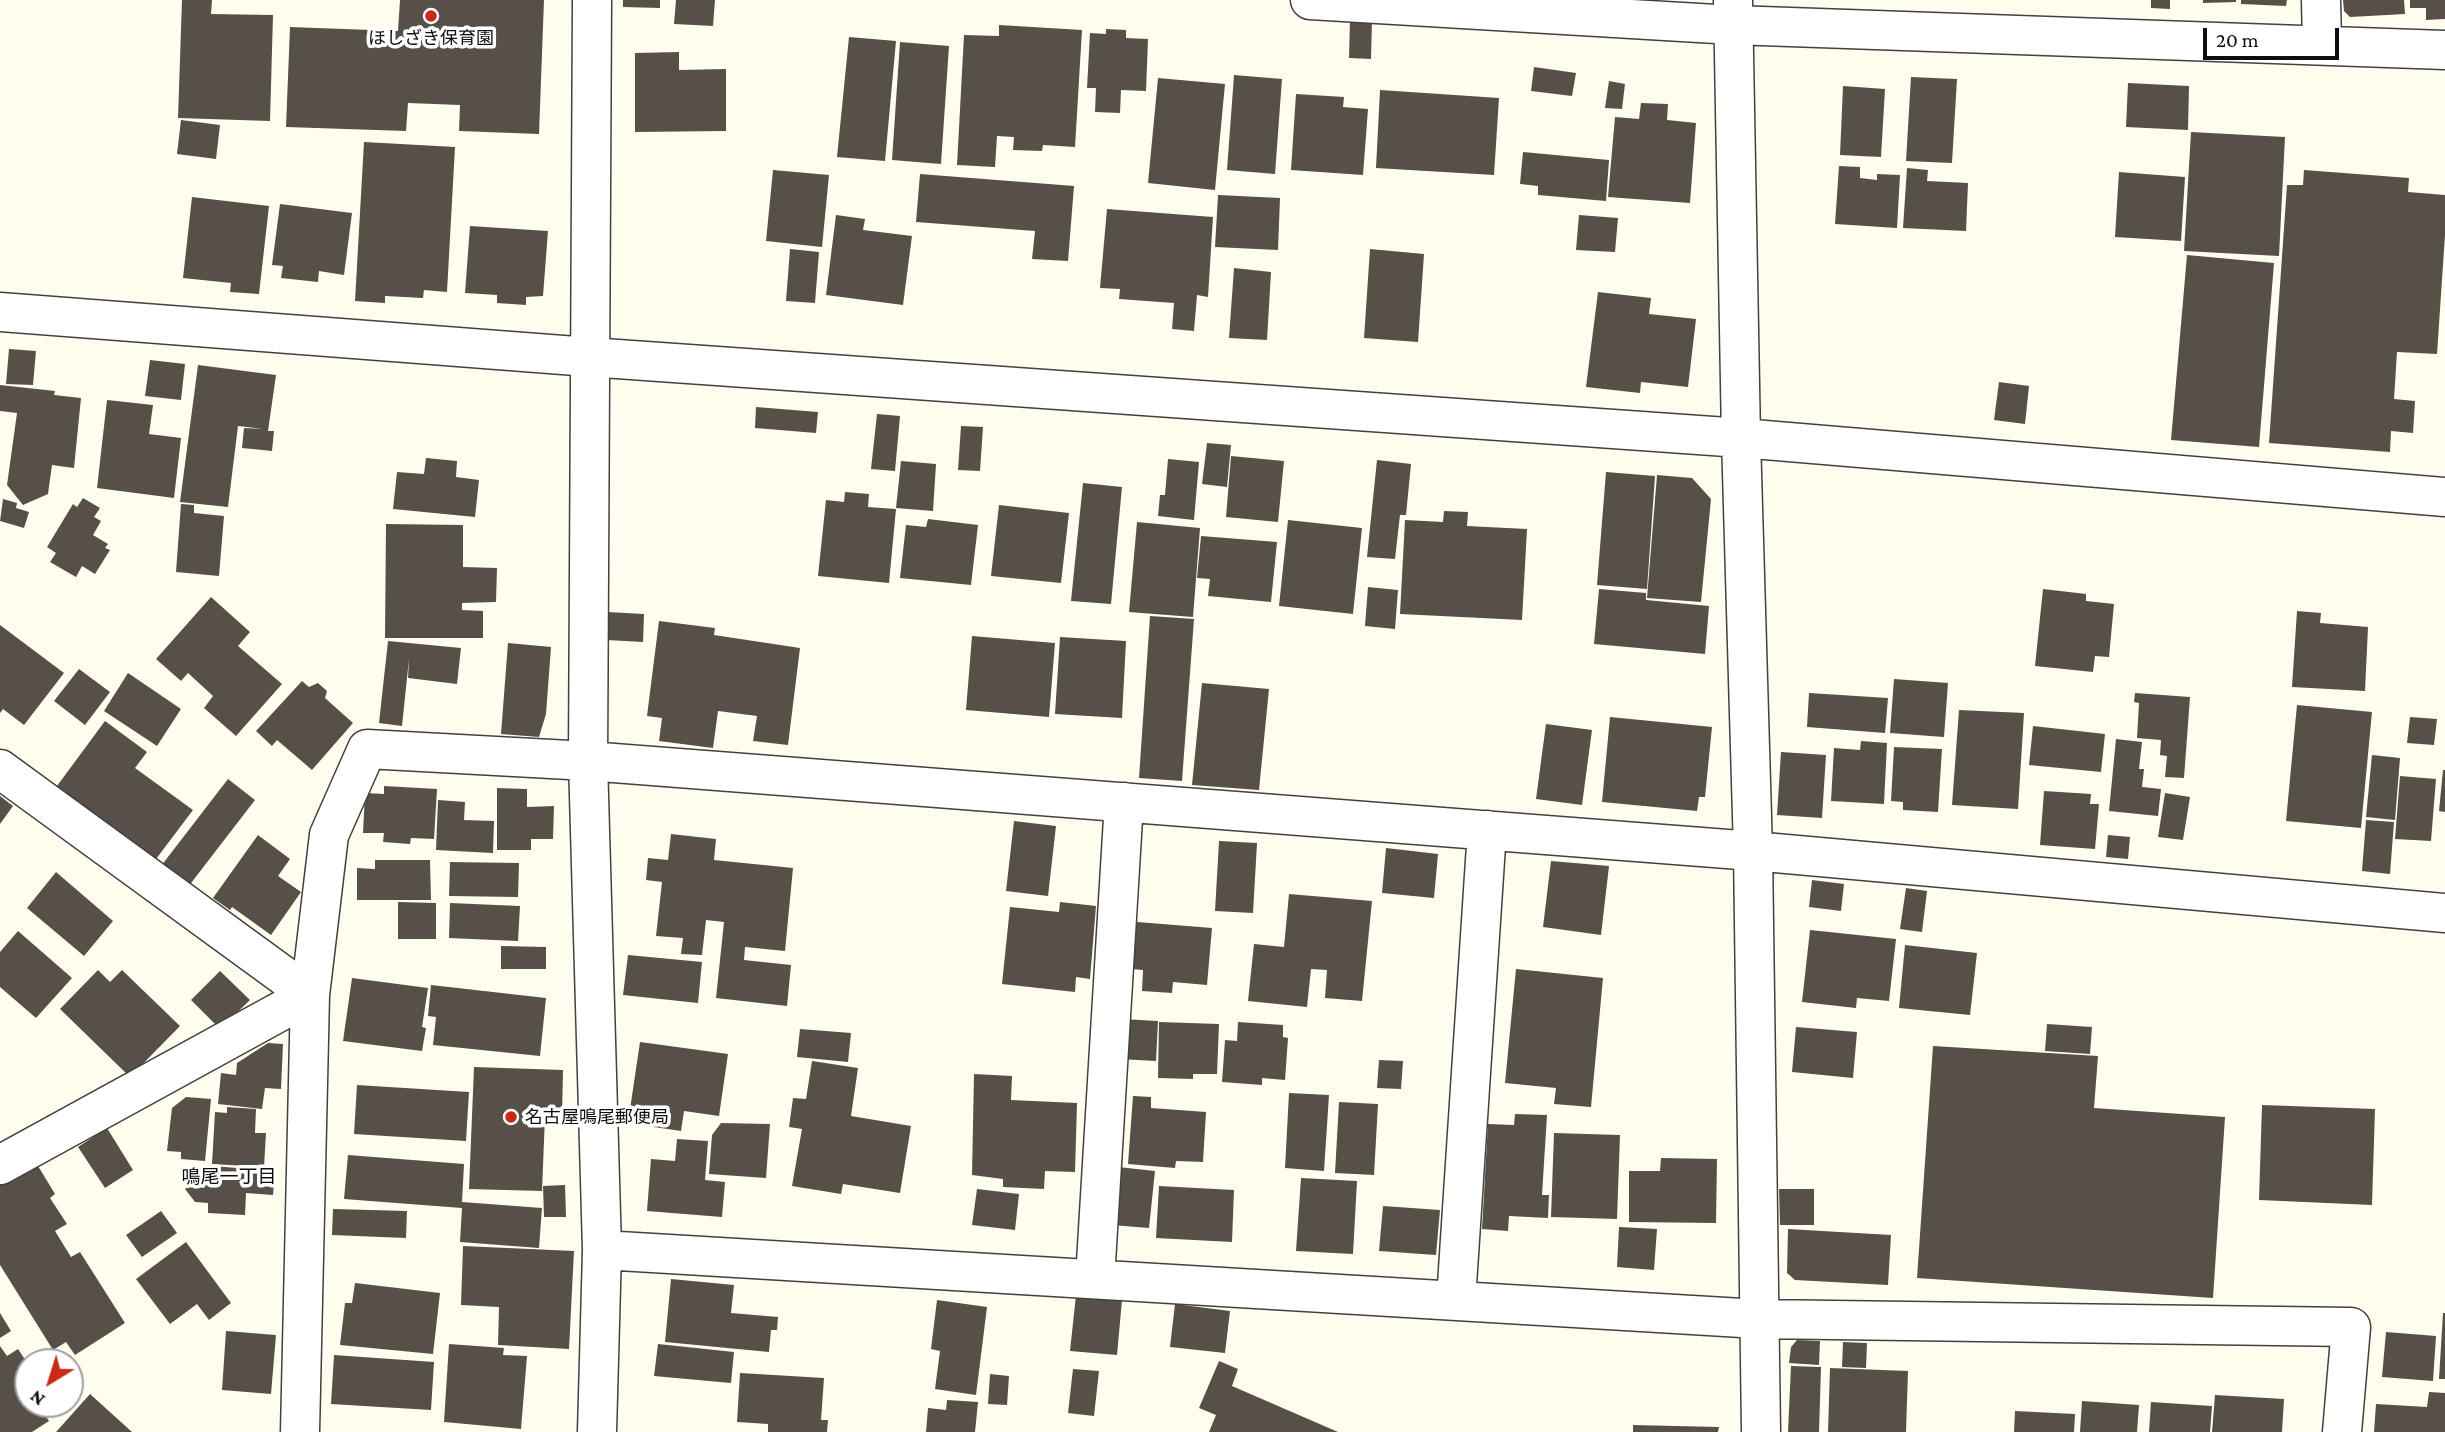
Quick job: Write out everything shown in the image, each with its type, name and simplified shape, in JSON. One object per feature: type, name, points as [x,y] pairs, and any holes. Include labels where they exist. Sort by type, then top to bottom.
[{"type":"street","points":[[592,0],[588,761],[602,1250],[597,1432]]},
{"type":"street","points":[[1310,0],[1733,13],[2445,50]]},
{"type":"street","points":[[2321,0],[2322,44]]},
{"type":"street","points":[[1733,13],[1741,438],[1753,851],[1761,1432]]},
{"type":"street","points":[[0,312],[589,357],[1741,438],[2445,497]]},
{"type":"street","points":[[300,1432],[310,995],[329,835],[367,748],[588,761],[1753,851],[2445,913]]},
{"type":"street","points":[[0,769],[310,995]]},
{"type":"street","points":[[1095,1279],[1124,802]]},
{"type":"street","points":[[1456,1300],[1487,830]]},
{"type":"street","points":[[0,1165],[310,995]]},
{"type":"street","points":[[602,1250],[1759,1319],[2351,1327],[2343,1432]]},
{"type":"building","points":[[182,0],[212,0],[211,14],[273,15],[270,121],[178,118]]},
{"type":"building","points":[[400,0],[544,0],[539,134],[459,131],[460,105],[408,103],[406,131],[286,127],[290,27],[398,31]]},
{"type":"building","points":[[623,0],[660,0],[660,8],[623,7]]},
{"type":"building","points":[[676,0],[715,0],[713,26],[674,24]]},
{"type":"building","points":[[2151,0],[2170,0],[2170,9],[2151,8]]},
{"type":"building","points":[[2203,0],[2236,0],[2236,2],[2203,3]]},
{"type":"building","points":[[2241,0],[2287,0],[2286,6],[2241,4]]},
{"type":"building","points":[[2343,0],[2404,0],[2405,14],[2350,17],[2344,11]]},
{"type":"building","points":[[2410,0],[2445,0],[2445,19],[2426,20],[2426,8],[2410,8]]},
{"type":"building","points":[[1350,19],[1372,20],[1371,59],[1349,58]]},
{"type":"building","points":[[999,25],[1082,30],[1075,147],[1043,145],[1042,151],[1013,150],[1014,137],[997,136],[995,167],[957,165],[964,35],[999,36]]},
{"type":"building","points":[[1106,29],[1126,30],[1126,38],[1148,39],[1146,91],[1121,90],[1120,113],[1095,112],[1096,88],[1087,88],[1090,33],[1106,34]]},
{"type":"building","points":[[849,37],[896,41],[885,161],[837,157]]},
{"type":"building","points":[[900,42],[949,46],[941,164],[892,160]]},
{"type":"building","points":[[679,52],[679,70],[726,69],[726,131],[635,132],[635,53]]},
{"type":"building","points":[[1534,67],[1576,73],[1572,96],[1531,91]]},
{"type":"building","points":[[1234,75],[1282,79],[1275,174],[1227,170]]},
{"type":"building","points":[[1911,77],[1957,79],[1952,163],[1906,161]]},
{"type":"building","points":[[1158,78],[1225,84],[1215,190],[1148,183]]},
{"type":"building","points":[[1609,81],[1625,84],[1622,109],[1605,108]]},
{"type":"building","points":[[2128,83],[2189,86],[2188,130],[2126,127]]},
{"type":"building","points":[[1843,86],[1885,89],[1881,157],[1840,155]]},
{"type":"building","points":[[1380,90],[1499,98],[1494,175],[1376,168]]},
{"type":"building","points":[[1296,94],[1344,97],[1343,107],[1368,109],[1363,175],[1291,170]]},
{"type":"building","points":[[1641,103],[1668,104],[1667,120],[1696,123],[1690,203],[1608,197],[1615,117],[1639,119]]},
{"type":"building","points":[[181,120],[220,125],[216,159],[177,154]]},
{"type":"building","points":[[2191,132],[2285,137],[2279,256],[2184,251]]},
{"type":"building","points":[[364,142],[455,147],[447,292],[424,290],[423,298],[385,296],[385,303],[355,301]]},
{"type":"building","points":[[1523,152],[1609,160],[1606,201],[1538,195],[1538,186],[1520,184]]},
{"type":"building","points":[[1839,166],[1860,167],[1860,178],[1877,180],[1877,174],[1900,175],[1897,228],[1835,224]]},
{"type":"building","points":[[1907,168],[1928,170],[1927,181],[1968,183],[1966,231],[1903,228]]},
{"type":"building","points":[[773,170],[829,175],[822,247],[766,241]]},
{"type":"building","points":[[2304,170],[2409,178],[2408,192],[2445,195],[2437,354],[2397,352],[2394,399],[2415,401],[2413,433],[2391,431],[2390,452],[2269,443],[2287,185],[2303,185]]},
{"type":"building","points":[[2119,172],[2185,177],[2181,241],[2115,237]]},
{"type":"building","points":[[920,174],[1074,186],[1068,261],[1032,259],[1035,231],[916,222]]},
{"type":"building","points":[[1218,195],[1280,198],[1278,250],[1215,247]]},
{"type":"building","points":[[192,197],[269,206],[259,294],[230,292],[231,283],[183,278]]},
{"type":"building","points":[[280,204],[352,213],[344,275],[319,271],[318,282],[281,278],[283,266],[272,265]]},
{"type":"building","points":[[1107,209],[1213,217],[1208,297],[1197,295],[1194,331],[1172,329],[1174,303],[1119,299],[1120,289],[1100,288]]},
{"type":"building","points":[[836,215],[865,219],[863,230],[912,236],[903,305],[826,295]]},
{"type":"building","points":[[1579,215],[1618,218],[1615,252],[1576,250]]},
{"type":"building","points":[[470,226],[548,231],[543,296],[526,297],[526,305],[497,303],[497,295],[465,293]]},
{"type":"building","points":[[790,249],[819,252],[815,303],[786,301]]},
{"type":"building","points":[[1370,249],[1424,254],[1418,342],[1364,338]]},
{"type":"building","points":[[2187,255],[2274,263],[2259,447],[2171,440]]},
{"type":"building","points":[[1234,268],[1271,272],[1267,340],[1229,338]]},
{"type":"building","points":[[1598,292],[1651,298],[1649,314],[1696,319],[1688,387],[1641,382],[1640,393],[1586,387]]},
{"type":"building","points":[[9,349],[36,351],[33,385],[6,384]]},
{"type":"building","points":[[150,360],[185,364],[181,400],[145,396]]},
{"type":"building","points":[[198,365],[276,375],[268,431],[274,431],[272,451],[242,448],[244,428],[263,429],[238,426],[228,507],[180,502]]},
{"type":"building","points":[[1999,382],[2029,386],[2025,424],[1994,420]]},
{"type":"building","points":[[0,385],[55,391],[54,395],[81,398],[74,468],[52,465],[48,494],[23,505],[7,485],[17,413],[0,411]]},
{"type":"building","points":[[107,400],[153,405],[149,434],[181,438],[174,498],[97,488]]},
{"type":"building","points":[[756,407],[818,412],[816,433],[755,428]]},
{"type":"building","points":[[877,414],[900,416],[895,471],[871,469]]},
{"type":"building","points":[[961,426],[983,427],[980,471],[958,470]]},
{"type":"building","points":[[1207,443],[1231,445],[1227,487],[1202,484]]},
{"type":"building","points":[[1231,456],[1284,461],[1278,522],[1226,517]]},
{"type":"building","points":[[426,458],[457,461],[456,477],[479,480],[475,517],[393,509],[397,472],[424,474]]},
{"type":"building","points":[[1168,459],[1199,462],[1194,520],[1158,516],[1160,495],[1165,495]]},
{"type":"building","points":[[1377,460],[1411,464],[1406,515],[1400,515],[1395,559],[1367,557]]},
{"type":"building","points":[[901,461],[936,464],[933,511],[896,508]]},
{"type":"building","points":[[1606,472],[1655,476],[1647,589],[1597,585]]},
{"type":"building","points":[[1657,475],[1692,478],[1711,499],[1701,602],[1647,598]]},
{"type":"building","points":[[1083,483],[1122,487],[1111,604],[1071,601]]},
{"type":"building","points":[[845,492],[869,494],[868,507],[896,509],[889,583],[818,576],[826,500],[844,502]]},
{"type":"building","points":[[83,498],[100,508],[94,517],[101,521],[93,535],[108,544],[105,548],[110,550],[95,574],[82,566],[76,577],[50,562],[56,553],[47,547],[73,504],[77,507]]},
{"type":"building","points":[[3,499],[17,503],[16,508],[29,512],[24,528],[0,521]]},
{"type":"building","points":[[181,504],[194,505],[194,513],[224,516],[219,576],[176,572]]},
{"type":"building","points":[[999,505],[1069,513],[1061,583],[991,576]]},
{"type":"building","points":[[1444,511],[1468,512],[1467,526],[1527,529],[1522,620],[1400,614],[1405,520],[1443,522]]},
{"type":"building","points":[[928,519],[978,525],[971,585],[900,578],[906,525],[926,527]]},
{"type":"building","points":[[1288,520],[1362,528],[1353,614],[1279,606]]},
{"type":"building","points":[[1137,522],[1200,528],[1193,617],[1129,612]]},
{"type":"building","points":[[386,524],[463,525],[463,567],[497,568],[496,602],[462,603],[462,610],[483,611],[483,638],[385,638]]},
{"type":"building","points":[[1201,536],[1277,542],[1271,602],[1208,596],[1210,579],[1197,578]]},
{"type":"building","points":[[1368,587],[1398,590],[1395,629],[1365,626]]},
{"type":"building","points":[[1599,589],[1646,593],[1646,600],[1709,606],[1705,654],[1594,644]]},
{"type":"building","points":[[2043,589],[2086,594],[2086,601],[2114,604],[2109,657],[2095,656],[2093,672],[2035,666]]},
{"type":"building","points":[[211,597],[250,632],[238,646],[282,684],[236,736],[204,708],[213,696],[188,673],[181,681],[156,659]]},
{"type":"building","points":[[2297,611],[2321,613],[2320,623],[2368,627],[2365,691],[2292,687]]},
{"type":"building","points":[[608,612],[644,614],[643,642],[606,640]]},
{"type":"building","points":[[1150,616],[1194,619],[1182,781],[1139,778]]},
{"type":"building","points":[[659,621],[715,628],[714,635],[800,648],[788,745],[753,741],[757,716],[718,711],[713,748],[659,741],[662,718],[647,716]]},
{"type":"building","points":[[0,625],[64,673],[24,725],[3,709],[0,713]]},
{"type":"building","points":[[972,636],[1055,643],[1049,717],[966,710]]},
{"type":"building","points":[[1060,637],[1126,641],[1122,718],[1055,714]]},
{"type":"building","points":[[388,641],[461,648],[457,684],[408,678],[409,659],[402,726],[379,723]]},
{"type":"building","points":[[508,643],[551,647],[546,714],[539,737],[501,734]]},
{"type":"building","points":[[79,669],[110,692],[85,725],[54,701]]},
{"type":"building","points":[[128,673],[181,709],[157,746],[104,711]]},
{"type":"building","points":[[1894,679],[1948,683],[1944,737],[1890,733]]},
{"type":"building","points":[[302,681],[309,687],[318,683],[327,691],[325,698],[353,723],[312,770],[277,740],[272,746],[256,731]]},
{"type":"building","points":[[1202,683],[1269,689],[1259,790],[1192,785]]},
{"type":"building","points":[[1809,693],[1888,698],[1885,733],[1807,727]]},
{"type":"building","points":[[2135,693],[2190,697],[2184,778],[2165,777],[2167,756],[2160,755],[2161,740],[2137,738],[2139,703],[2134,702]]},
{"type":"building","points":[[2297,705],[2372,712],[2361,828],[2286,821]]},
{"type":"building","points":[[1959,710],[2024,713],[2018,809],[1952,805]]},
{"type":"building","points":[[1610,717],[1712,727],[1705,797],[1699,797],[1697,811],[1602,802]]},
{"type":"building","points":[[2410,717],[2437,719],[2434,745],[2407,743]]},
{"type":"building","points":[[105,721],[147,752],[135,768],[193,810],[153,863],[54,790]]},
{"type":"building","points":[[1546,724],[1592,730],[1582,805],[1536,799]]},
{"type":"building","points":[[2033,726],[2105,734],[2101,772],[2029,765]]},
{"type":"building","points":[[2116,739],[2142,742],[2139,769],[2144,769],[2142,787],[2161,789],[2158,816],[2109,811]]},
{"type":"building","points":[[1861,741],[1887,743],[1884,804],[1831,801],[1834,748],[1860,750]]},
{"type":"building","points":[[1894,747],[1942,749],[1938,812],[1903,810],[1903,802],[1891,801]]},
{"type":"building","points":[[1781,752],[1826,755],[1822,818],[1777,815]]},
{"type":"building","points":[[2372,755],[2400,758],[2395,820],[2366,817]]},
{"type":"building","points":[[2445,770],[2445,812],[2439,811]]},
{"type":"building","points":[[2400,776],[2436,779],[2431,841],[2395,839]]},
{"type":"building","points":[[228,779],[255,800],[188,887],[161,866]]},
{"type":"building","points":[[384,786],[437,789],[434,839],[411,838],[410,844],[383,842],[384,833],[363,833],[365,793],[384,794]]},
{"type":"building","points":[[497,788],[527,789],[527,807],[554,806],[553,839],[531,839],[531,850],[497,850]]},
{"type":"building","points":[[2044,791],[2091,794],[2090,804],[2099,804],[2095,849],[2040,845]]},
{"type":"building","points":[[2165,793],[2190,797],[2183,840],[2158,837]]},
{"type":"building","points":[[0,796],[13,806],[0,824]]},
{"type":"building","points":[[438,800],[465,802],[464,820],[494,821],[493,853],[436,850]]},
{"type":"building","points":[[2366,820],[2394,822],[2390,874],[2362,871]]},
{"type":"building","points":[[1014,821],[1056,826],[1048,896],[1006,891]]},
{"type":"building","points":[[671,834],[716,839],[714,860],[793,868],[785,951],[745,947],[744,960],[791,965],[787,1006],[716,998],[724,922],[706,920],[702,955],[681,954],[683,938],[656,936],[662,882],[646,880],[648,858],[668,860]]},
{"type":"building","points":[[258,835],[290,859],[278,876],[301,892],[271,935],[232,907],[230,910],[213,898]]},
{"type":"building","points":[[2108,835],[2130,837],[2128,859],[2106,857]]},
{"type":"building","points":[[1219,841],[1257,843],[1253,913],[1215,911]]},
{"type":"building","points":[[1386,848],[1438,854],[1434,898],[1382,893]]},
{"type":"building","points":[[375,860],[430,860],[431,900],[357,900],[357,868],[375,869]]},
{"type":"building","points":[[1551,861],[1609,866],[1601,935],[1543,927]]},
{"type":"building","points":[[450,862],[519,863],[518,897],[449,896]]},
{"type":"building","points":[[56,872],[113,921],[84,956],[27,908]]},
{"type":"building","points":[[1812,880],[1844,884],[1841,911],[1809,907]]},
{"type":"building","points":[[1906,888],[1927,891],[1922,932],[1900,929]]},
{"type":"building","points":[[1289,894],[1372,901],[1362,1001],[1325,998],[1327,970],[1311,969],[1307,1007],[1248,1001],[1254,944],[1284,947]]},
{"type":"building","points":[[398,902],[436,903],[436,939],[398,939]]},
{"type":"building","points":[[1060,902],[1096,906],[1090,979],[1076,977],[1075,992],[1002,984],[1010,907],[1059,912]]},
{"type":"building","points":[[450,903],[520,906],[518,941],[449,938]]},
{"type":"building","points":[[1125,921],[1212,928],[1207,985],[1173,982],[1172,993],[1142,991],[1143,970],[1121,968]]},
{"type":"building","points":[[1810,930],[1896,939],[1889,1001],[1857,998],[1856,1008],[1802,1002]]},
{"type":"building","points":[[18,931],[72,978],[36,1018],[0,987],[0,952]]},
{"type":"building","points":[[1905,945],[1977,953],[1970,1015],[1899,1008]]},
{"type":"building","points":[[501,946],[546,947],[546,969],[501,969]]},
{"type":"building","points":[[628,955],[702,962],[698,1003],[623,995]]},
{"type":"building","points":[[1516,969],[1603,978],[1591,1107],[1554,1104],[1556,1088],[1505,1083]]},
{"type":"building","points":[[98,970],[110,982],[122,970],[180,1026],[130,1077],[60,1009]]},
{"type":"building","points":[[220,971],[250,1000],[220,1029],[191,1000]]},
{"type":"building","points":[[352,978],[428,988],[422,1027],[426,1028],[422,1051],[343,1041]]},
{"type":"building","points":[[431,985],[546,998],[540,1056],[433,1045],[436,1017],[428,1016]]},
{"type":"building","points":[[1121,1019],[1158,1021],[1156,1061],[1119,1059]]},
{"type":"building","points":[[1159,1022],[1219,1024],[1217,1074],[1193,1074],[1193,1079],[1158,1078]]},
{"type":"building","points":[[1238,1022],[1283,1025],[1283,1037],[1288,1038],[1285,1080],[1262,1078],[1262,1085],[1222,1082],[1225,1040],[1237,1041]]},
{"type":"building","points":[[2047,1024],[2092,1027],[2090,1054],[2045,1051]]},
{"type":"building","points":[[1796,1027],[1857,1032],[1853,1078],[1792,1072]]},
{"type":"building","points":[[800,1029],[851,1033],[848,1062],[797,1057]]},
{"type":"building","points":[[640,1042],[728,1054],[719,1116],[684,1111],[681,1131],[654,1127],[655,1119],[629,1116]]},
{"type":"building","points":[[268,1043],[283,1044],[281,1089],[265,1088],[262,1109],[218,1104],[221,1073],[236,1075],[237,1063]]},
{"type":"building","points":[[1933,1046],[2098,1056],[2094,1108],[2225,1117],[2213,1298],[1917,1278]]},
{"type":"building","points":[[1379,1060],[1403,1061],[1401,1089],[1377,1088]]},
{"type":"building","points":[[812,1061],[858,1068],[851,1116],[911,1126],[900,1193],[843,1184],[841,1194],[792,1186],[802,1129],[789,1127],[793,1098],[806,1099]]},
{"type":"building","points":[[474,1067],[563,1070],[562,1117],[545,1116],[542,1191],[469,1189]]},
{"type":"building","points":[[974,1074],[1012,1076],[1011,1100],[1077,1103],[1075,1172],[1045,1171],[1044,1189],[1003,1187],[1003,1179],[972,1175]]},
{"type":"building","points":[[357,1085],[469,1092],[466,1141],[354,1134]]},
{"type":"building","points":[[1289,1093],[1329,1095],[1324,1171],[1285,1168]]},
{"type":"building","points":[[1133,1096],[1151,1097],[1151,1108],[1206,1112],[1203,1162],[1176,1161],[1175,1168],[1128,1164]]},
{"type":"building","points":[[186,1097],[211,1099],[205,1161],[181,1159],[181,1152],[167,1151],[172,1108]]},
{"type":"building","points":[[1339,1102],[1378,1104],[1374,1175],[1335,1173]]},
{"type":"building","points":[[2262,1105],[2375,1109],[2372,1205],[2259,1200]]},
{"type":"building","points":[[227,1107],[256,1109],[255,1133],[266,1133],[264,1167],[212,1164],[215,1112],[227,1113]]},
{"type":"building","points":[[1515,1114],[1547,1115],[1542,1195],[1549,1195],[1548,1218],[1509,1216],[1508,1231],[1482,1229],[1488,1124],[1514,1125]]},
{"type":"building","points":[[721,1123],[770,1124],[766,1178],[709,1174],[712,1135]]},
{"type":"building","points":[[107,1128],[133,1170],[105,1188],[78,1147]]},
{"type":"building","points":[[1554,1133],[1620,1135],[1617,1219],[1551,1217]]},
{"type":"building","points":[[677,1139],[708,1141],[705,1180],[725,1182],[722,1217],[647,1211],[651,1159],[675,1161]]},
{"type":"building","points":[[348,1155],[464,1164],[462,1202],[542,1208],[539,1248],[460,1242],[462,1208],[344,1199]]},
{"type":"building","points":[[1661,1158],[1717,1159],[1716,1223],[1629,1222],[1629,1171],[1660,1171]]},
{"type":"building","points":[[35,1161],[55,1194],[50,1198],[67,1224],[55,1231],[71,1257],[80,1252],[125,1323],[84,1349],[70,1348],[66,1342],[52,1348],[0,1265],[0,1183]]},
{"type":"building","points":[[212,1166],[275,1171],[273,1195],[246,1193],[245,1215],[208,1213],[208,1203],[195,1202],[185,1189]]},
{"type":"building","points":[[1118,1167],[1155,1171],[1149,1228],[1112,1225]]},
{"type":"building","points":[[1301,1178],[1357,1181],[1353,1254],[1296,1251]]},
{"type":"building","points":[[565,1185],[566,1217],[544,1217],[543,1186]]},
{"type":"building","points":[[1159,1186],[1234,1190],[1232,1242],[1156,1238]]},
{"type":"building","points":[[977,1189],[1019,1194],[1015,1230],[972,1225]]},
{"type":"building","points":[[1779,1189],[1814,1189],[1814,1225],[1780,1225]]},
{"type":"building","points":[[1383,1206],[1440,1210],[1436,1255],[1379,1251]]},
{"type":"building","points":[[333,1209],[407,1211],[406,1238],[332,1235]]},
{"type":"building","points":[[161,1211],[177,1233],[142,1257],[126,1235]]},
{"type":"building","points":[[1619,1227],[1657,1229],[1654,1270],[1617,1267]]},
{"type":"building","points":[[1788,1229],[1891,1235],[1888,1285],[1795,1280],[1787,1273]]},
{"type":"building","points":[[186,1242],[231,1303],[209,1320],[197,1304],[170,1324],[136,1279]]},
{"type":"building","points":[[463,1246],[574,1251],[569,1349],[498,1345],[499,1307],[461,1305]]},
{"type":"building","points":[[671,1279],[734,1285],[731,1313],[778,1317],[777,1330],[771,1330],[769,1352],[665,1342]]},
{"type":"building","points":[[355,1283],[440,1293],[433,1354],[340,1345],[345,1303],[352,1303]]},
{"type":"building","points":[[1076,1295],[1122,1300],[1117,1355],[1070,1351]]},
{"type":"building","points":[[937,1300],[987,1307],[976,1395],[935,1389],[940,1351],[931,1349]]},
{"type":"building","points":[[1175,1304],[1230,1311],[1225,1353],[1170,1347]]},
{"type":"building","points":[[0,1313],[11,1331],[0,1338]]},
{"type":"building","points":[[2443,1313],[2445,1379],[2439,1379]]},
{"type":"building","points":[[226,1331],[276,1335],[271,1394],[222,1390]]},
{"type":"building","points":[[2386,1332],[2436,1336],[2433,1381],[2382,1377]]},
{"type":"building","points":[[1797,1340],[1820,1341],[1819,1365],[1789,1363],[1791,1347]]},
{"type":"building","points":[[1843,1342],[1867,1343],[1866,1368],[1842,1367]]},
{"type":"building","points":[[449,1344],[504,1348],[503,1355],[527,1356],[521,1429],[444,1422]]},
{"type":"building","points":[[658,1344],[734,1352],[731,1383],[654,1376]]},
{"type":"building","points":[[0,1346],[7,1356],[14,1352],[14,1418],[47,1418],[49,1421],[32,1432],[0,1432]]},
{"type":"building","points":[[334,1355],[434,1362],[431,1410],[331,1404]]},
{"type":"building","points":[[1219,1361],[1238,1369],[1232,1386],[1338,1432],[1209,1432],[1216,1415],[1199,1408]]},
{"type":"building","points":[[1791,1366],[1821,1367],[1819,1432],[1788,1432]]},
{"type":"building","points":[[1830,1368],[1908,1371],[1906,1432],[1828,1432]]},
{"type":"building","points":[[1073,1369],[1099,1371],[1094,1416],[1068,1413]]},
{"type":"building","points":[[740,1373],[824,1378],[821,1420],[828,1420],[827,1432],[768,1432],[768,1424],[737,1422]]},
{"type":"building","points":[[990,1374],[1009,1376],[1007,1405],[988,1404]]},
{"type":"building","points":[[2429,1392],[2445,1393],[2445,1432],[2374,1432],[2376,1404],[2427,1407]]},
{"type":"building","points":[[90,1394],[132,1432],[56,1432],[69,1418],[84,1418],[84,1401]]},
{"type":"building","points":[[2215,1395],[2284,1399],[2282,1432],[2212,1432]]},
{"type":"building","points":[[947,1400],[978,1402],[975,1432],[926,1432],[928,1408],[946,1410]]},
{"type":"building","points":[[2082,1401],[2139,1405],[2137,1432],[2080,1432]]},
{"type":"building","points":[[2151,1402],[2212,1406],[2210,1432],[2149,1432]]},
{"type":"building","points":[[2015,1411],[2075,1414],[2074,1432],[2014,1432]]},
{"type":"building","points":[[1633,1425],[1719,1427],[1718,1432],[1633,1432]]},
{"type":"place","name":"ほしざき保育園","points":[[431,16]]},
{"type":"place","name":"名古屋鳴尾郵便局","points":[[511,1117]]},
{"type":"district","name":"鳴尾一丁目","points":[[229,1177]]}]
